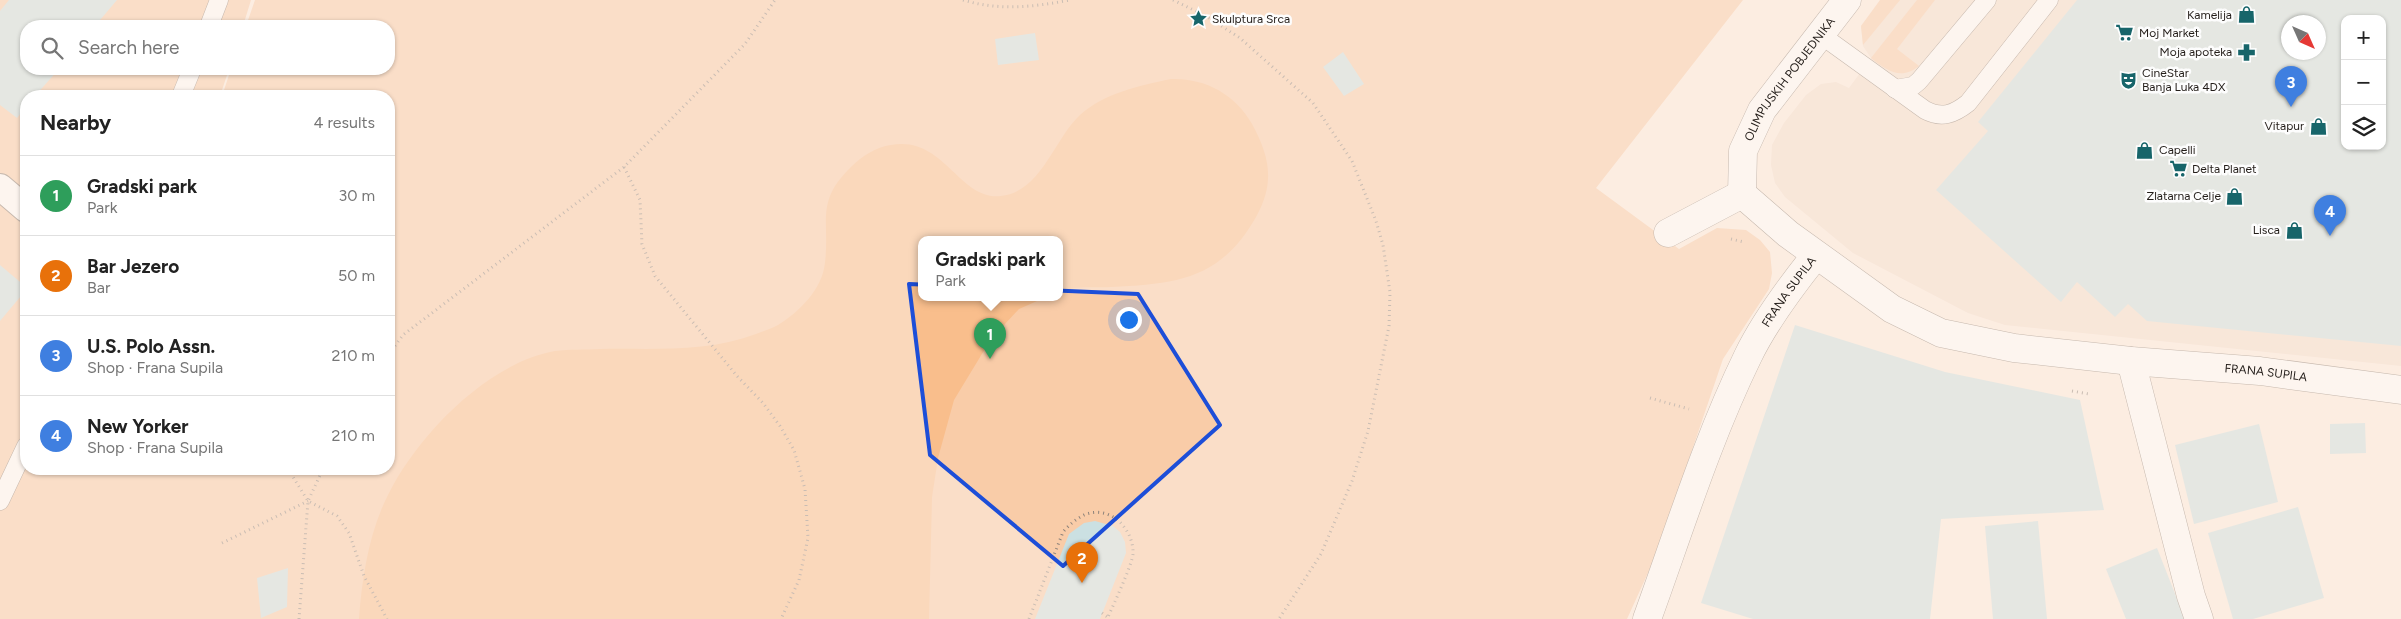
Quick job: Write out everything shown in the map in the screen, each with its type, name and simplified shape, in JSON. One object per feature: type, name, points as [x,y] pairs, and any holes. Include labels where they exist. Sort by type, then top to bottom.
[{"type":"street","name":"OLIMPIJSKIH POBJEDNIKA","points":[[1742,194],[1743,151],[1750,132],[1762,110],[1847,0]]},
{"type":"street","points":[[0,187],[20,204]]},
{"type":"street","points":[[1668,232],[1742,194],[1788,234],[1816,255]]},
{"type":"street","name":"FRANA SUPILA","points":[[1647,619],[1721,418],[1749,354],[1795,281],[1816,255],[1892,309],[1941,333],[2014,348],[2131,361],[2260,371],[2401,390]]},
{"type":"street","points":[[2131,361],[2191,596],[2199,619]]},
{"type":"lane","points":[[211,20],[219,0]]},
{"type":"lane","points":[[1895,89],[1913,86],[1919,81],[1987,0]]},
{"type":"lane","points":[[1821,35],[1934,115],[1946,115],[1956,112],[1968,103],[2049,0]]},
{"type":"lane","points":[[183,90],[190,75]]},
{"type":"lane","points":[[0,501],[20,459]]},
{"type":"path","points":[[395,346],[403,335],[545,229],[624,167],[745,44],[776,0]]},
{"type":"path","points":[[963,0],[984,5],[1022,8],[1070,0]]},
{"type":"path","points":[[1173,0],[1206,16],[1240,38],[1313,103],[1352,162],[1376,221],[1383,245],[1390,292],[1389,326],[1368,431],[1352,481],[1321,554],[1279,619]]},
{"type":"path","points":[[624,167],[640,200],[642,244],[655,276],[780,426],[794,450],[805,489],[808,538],[799,580],[781,619]]},
{"type":"path","points":[[292,475],[308,502],[337,516],[349,533],[364,576],[387,619]]},
{"type":"path","points":[[299,619],[308,502],[320,475]]},
{"type":"path","points":[[222,543],[308,502]]},
{"type":"path","points":[[1029,619],[1063,532],[1072,522],[1086,514],[1098,513],[1111,515],[1120,522],[1128,533],[1133,555],[1109,618],[1102,613]]},
{"type":"highlighted area","points":[[909,284],[1138,294],[1220,425],[1063,566],[930,455]]},
{"type":"shaded area","points":[[0,0],[251,0],[245,20],[20,20],[20,75],[227,75],[222,90],[20,90],[20,475],[395,475],[395,90],[224,90],[229,75],[395,75],[395,20],[248,20],[255,0],[1743,0],[1596,188],[1679,249],[1717,228],[1746,230],[1760,240],[1770,252],[1772,273],[1769,289],[1723,359],[1657,553],[1627,619],[0,619]]},
{"type":"shaded area","points":[[1880,0],[1900,0],[1863,45],[1861,26]]},
{"type":"shaded area","name":"Delta Planet","points":[[1882,0],[2401,0],[2401,366],[2005,325],[1968,313],[1853,253],[1785,197],[1775,183],[1771,165],[1772,145],[1784,123],[1806,95],[1821,84],[1836,82],[1849,88],[1871,58],[1863,46],[1861,26]]},
{"type":"shaded area","points":[[1917,0],[1935,0],[1897,49],[1919,66],[1906,73],[1888,70],[1871,58]]},
{"type":"shaded area","points":[[1171,79],[1184,79],[1196,81],[1218,90],[1228,96],[1245,113],[1263,148],[1268,170],[1268,181],[1262,205],[1242,238],[1228,254],[1212,266],[1177,280],[1157,284],[1078,288],[1063,291],[1063,236],[918,236],[918,301],[1037,301],[1019,309],[991,339],[954,400],[938,458],[932,497],[929,619],[359,619],[362,588],[371,540],[381,509],[388,495],[417,449],[457,405],[480,386],[504,370],[529,358],[555,351],[699,347],[737,340],[773,328],[801,307],[819,282],[825,263],[828,201],[840,179],[855,163],[865,156],[880,148],[891,145],[909,145],[925,149],[974,189],[986,195],[1001,196],[1015,192],[1027,185],[1037,175],[1071,125],[1090,107],[1122,91]]},
{"type":"building","points":[[9,0],[117,0],[100,20],[20,20],[20,75],[54,75],[40,90],[20,90],[20,114],[17,118],[0,105],[0,11]]},
{"type":"building","name":"Delta Planet","points":[[2077,0],[2401,0],[2401,346],[2147,321],[2128,304],[2115,317],[2077,282],[2061,302],[1936,190],[1988,131],[1978,122]]},
{"type":"building","points":[[1035,33],[1039,60],[998,65],[995,39]]},
{"type":"building","points":[[1343,52],[1364,84],[1344,96],[1323,67]]},
{"type":"building","points":[[0,265],[20,282],[20,297],[0,321]]},
{"type":"building","points":[[1795,325],[1945,372],[2080,400],[2104,510],[1941,519],[1930,619],[1753,619],[1701,603]]},
{"type":"building","points":[[2365,423],[2366,453],[2330,454],[2330,424]]},
{"type":"building","points":[[2259,424],[2278,502],[2194,524],[2175,445]]},
{"type":"building","points":[[2298,507],[2324,598],[2253,619],[2233,619],[2208,533]]},
{"type":"building","points":[[1095,521],[1113,526],[1120,532],[1125,542],[1126,553],[1100,619],[1035,619],[1069,534],[1084,523]]},
{"type":"building","points":[[2038,521],[2047,619],[1993,619],[1985,526]]},
{"type":"building","points":[[2157,548],[2185,619],[2126,619],[2106,569]]},
{"type":"building","points":[[288,568],[287,607],[261,618],[257,578]]},
{"type":"place","name":"Kamelija","points":[[2246,15]]},
{"type":"place","name":"Skulptura Srca","points":[[1198,19]]},
{"type":"place","name":"Moj Market","points":[[2125,33]]},
{"type":"place","name":"Moja apoteka","points":[[2246,52]]},
{"type":"place","name":"CineStar Banja Luka 4DX","points":[[2128,80]]},
{"type":"place","name":"U.S. Polo Assn.","points":[[2291,107]]},
{"type":"place","name":"Vitapur","points":[[2318,126]]},
{"type":"place","name":"Capelli","points":[[2145,150]]},
{"type":"place","name":"Delta Planet","points":[[2178,169]]},
{"type":"place","name":"Zlatarna Celje","points":[[2235,196]]},
{"type":"place","name":"Lisca","points":[[2294,230]]},
{"type":"place","name":"New Yorker","points":[[2330,236]]},
{"type":"place","name":"Gradski park","points":[[990,359]]},
{"type":"place","name":"Bar Jezero","points":[[1082,583]]}]
